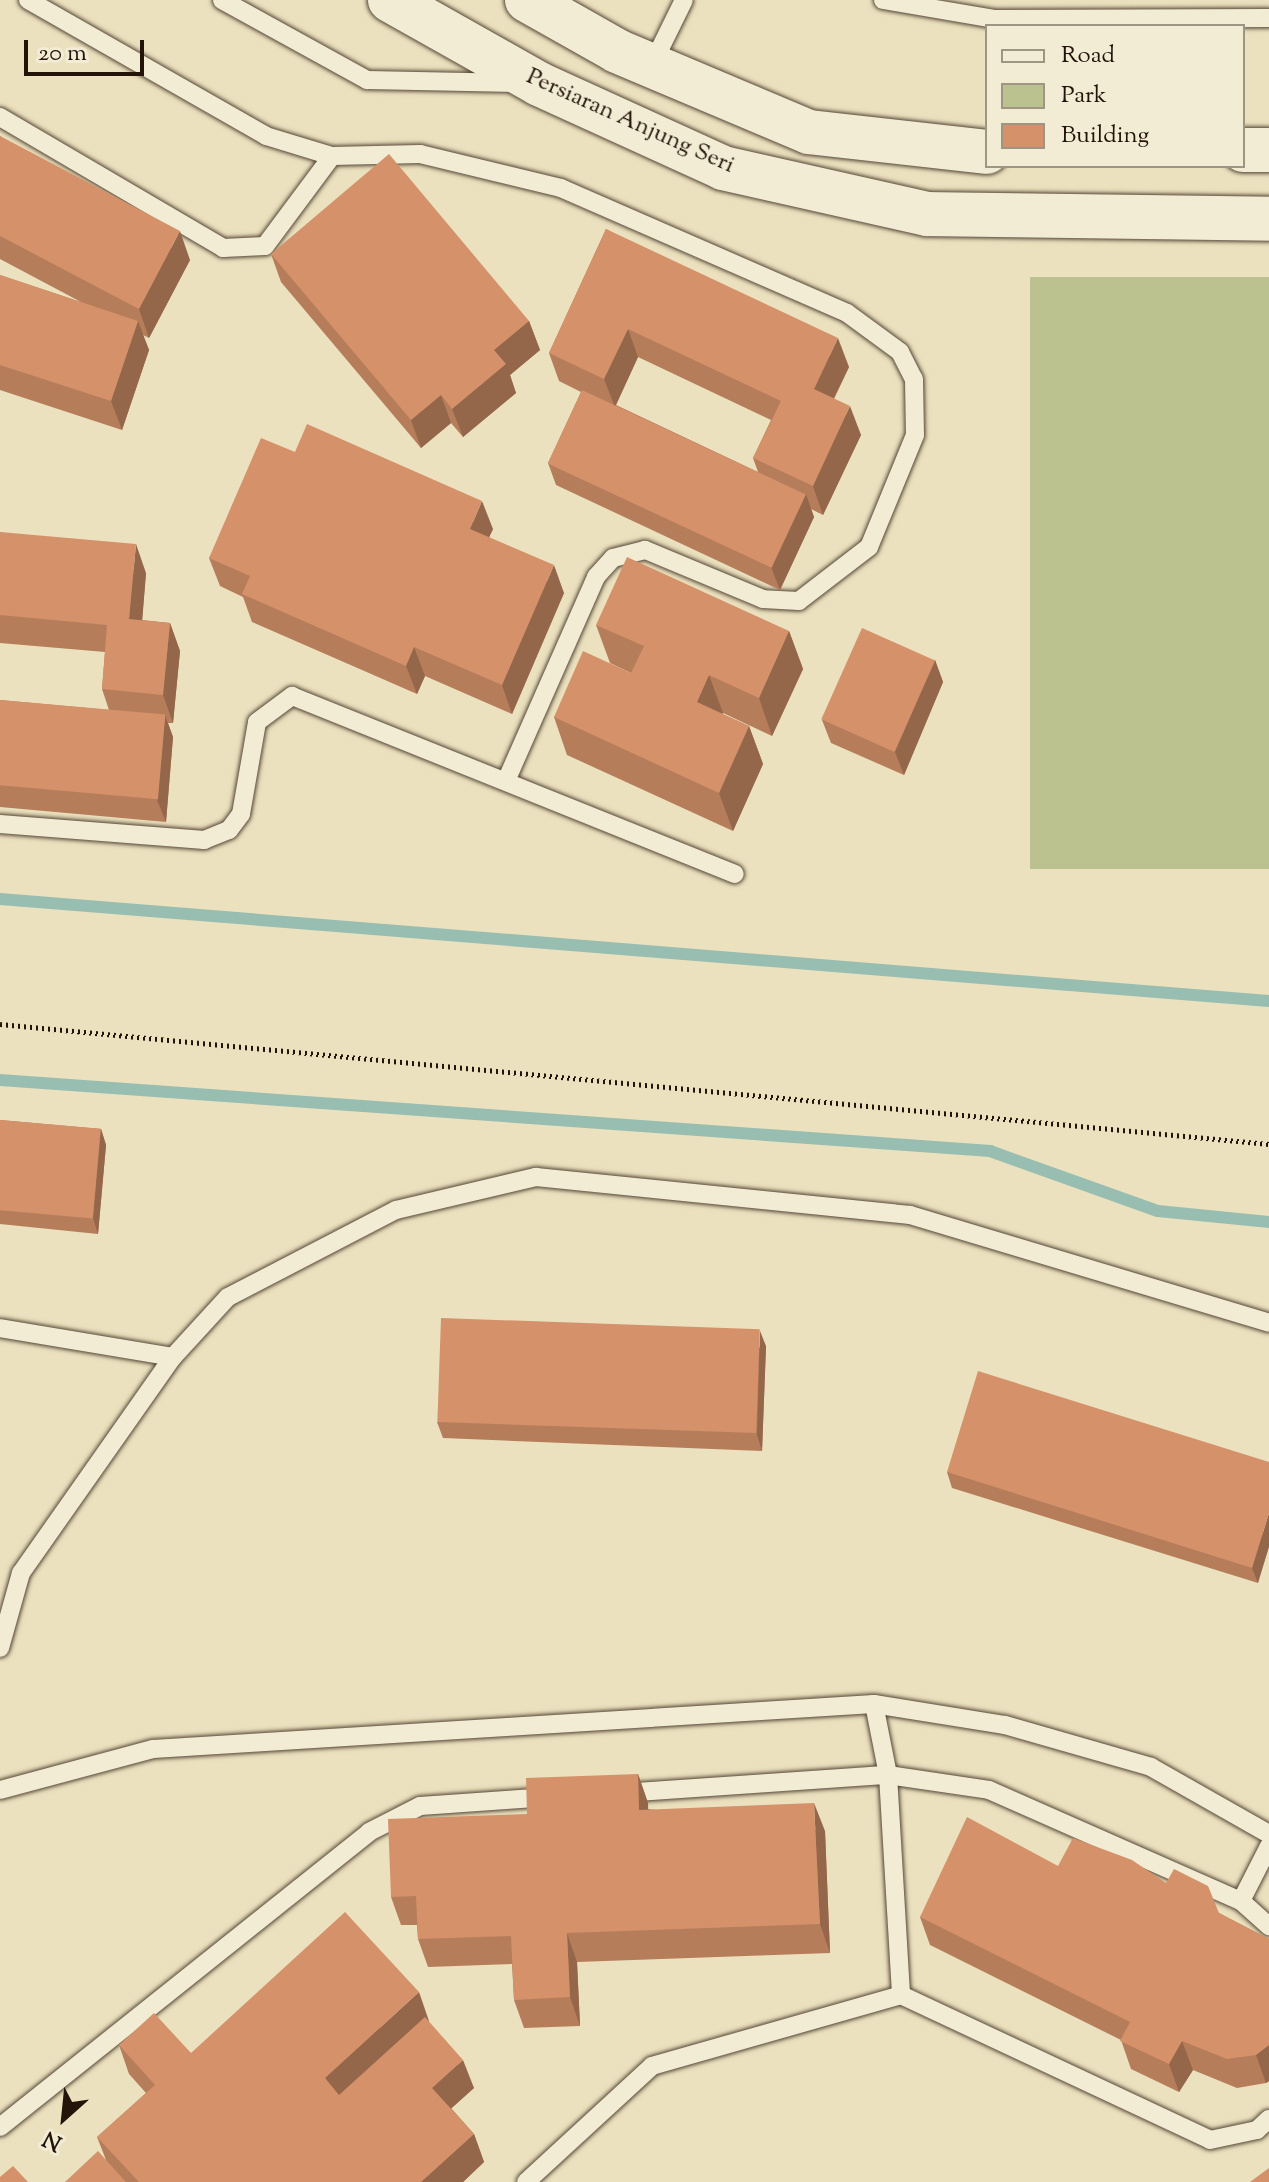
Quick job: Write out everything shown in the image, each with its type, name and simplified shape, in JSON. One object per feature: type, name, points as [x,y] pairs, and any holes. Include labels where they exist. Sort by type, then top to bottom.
[{"type":"street","name":"Persiaran Anjung Seri","points":[[390,0],[539,84],[723,168],[927,214],[1269,219]]},
{"type":"street","points":[[527,0],[652,65],[809,132],[985,152]]},
{"type":"street","points":[[1245,150],[1269,150]]},
{"type":"lane","points":[[28,0],[266,136],[332,156],[420,154],[561,188],[847,313],[900,352],[914,379],[915,435],[869,547],[847,571],[799,601],[763,599],[645,550],[613,558],[596,577],[507,779]]},
{"type":"lane","points":[[222,0],[367,80],[539,84]]},
{"type":"lane","points":[[652,65],[684,0]]},
{"type":"lane","points":[[883,0],[995,19],[1269,18]]},
{"type":"lane","points":[[0,117],[223,248],[265,246],[332,156]]},
{"type":"lane","points":[[0,824],[204,840],[229,830],[241,814],[257,722],[292,696],[507,779],[735,874]]},
{"type":"lane","points":[[0,1648],[21,1573],[173,1357],[228,1297],[396,1210],[536,1177],[910,1215],[1269,1323]]},
{"type":"lane","points":[[0,1328],[173,1357]]},
{"type":"lane","points":[[874,1704],[888,1775],[901,1995]]},
{"type":"lane","points":[[0,1790],[153,1749],[874,1704],[1005,1725],[1151,1767],[1269,1834]]},
{"type":"lane","points":[[607,1794],[888,1775],[989,1790],[1241,1901],[1269,1926]]},
{"type":"lane","points":[[0,2127],[369,1832],[420,1806],[576,1796]]},
{"type":"lane","points":[[1241,1901],[1269,1846]]},
{"type":"lane","points":[[526,2182],[652,2066],[901,1995],[1210,2140],[1257,2130],[1269,2119]]},
{"type":"path","points":[[0,1024],[1269,1144]]},
{"type":"green space","points":[[1030,277],[1269,277],[1269,869],[1030,869]]},
{"type":"building","points":[[0,136],[180,231],[139,309],[0,236]]},
{"type":"building","points":[[389,154],[529,321],[494,350],[506,364],[452,409],[441,395],[411,420],[271,254]]},
{"type":"building","points":[[606,229],[838,338],[814,389],[850,406],[813,486],[753,458],[781,401],[628,329],[604,379],[549,353]]},
{"type":"building","points":[[0,275],[138,321],[111,401],[0,365]]},
{"type":"building","points":[[582,390],[806,494],[772,568],[548,463]]},
{"type":"building","points":[[307,424],[482,501],[470,529],[554,565],[502,685],[414,647],[406,666],[242,594],[250,576],[209,558],[261,438],[295,452]]},
{"type":"building","points":[[0,532],[136,544],[129,619],[170,623],[163,695],[102,689],[107,625],[0,615]]},
{"type":"building","points":[[627,557],[789,631],[759,698],[709,675],[697,702],[749,726],[719,793],[554,717],[583,651],[631,673],[644,646],[596,625]]},
{"type":"building","points":[[862,628],[935,661],[894,752],[821,719]]},
{"type":"building","points":[[0,700],[165,714],[158,799],[0,785]]},
{"type":"building","points":[[0,1120],[101,1129],[93,1218],[0,1210]]},
{"type":"building","points":[[441,1318],[760,1329],[756,1433],[437,1422]]},
{"type":"building","points":[[978,1371],[1269,1462],[1269,1513],[1252,1568],[947,1472]]},
{"type":"building","points":[[638,1774],[639,1810],[814,1803],[820,1924],[567,1933],[570,1997],[514,2000],[511,1936],[418,1939],[416,1896],[391,1897],[388,1819],[527,1814],[526,1778]]},
{"type":"building","points":[[967,1817],[1058,1866],[1073,1838],[1132,1860],[1166,1883],[1174,1869],[1208,1886],[1219,1913],[1269,1939],[1269,2045],[1256,2055],[1227,2059],[1182,2041],[1169,2064],[1120,2041],[1130,2022],[920,1917]]},
{"type":"building","points":[[345,1912],[419,1992],[325,2078],[339,2095],[425,2017],[463,2060],[432,2088],[474,2134],[421,2182],[139,2182],[97,2137],[155,2085],[119,2045],[154,2013],[191,2053]]},
{"type":"building","points":[[98,2151],[126,2182],[65,2182]]},
{"type":"building","points":[[13,2166],[28,2182],[0,2182],[0,2177]]},
{"type":"building","points":[[1269,2168],[1269,2182],[1250,2182]]},
{"type":"waterway","points":[[0,899],[1269,1001]]},
{"type":"waterway","points":[[0,1080],[990,1151],[1158,1211],[1269,1222]]}]
